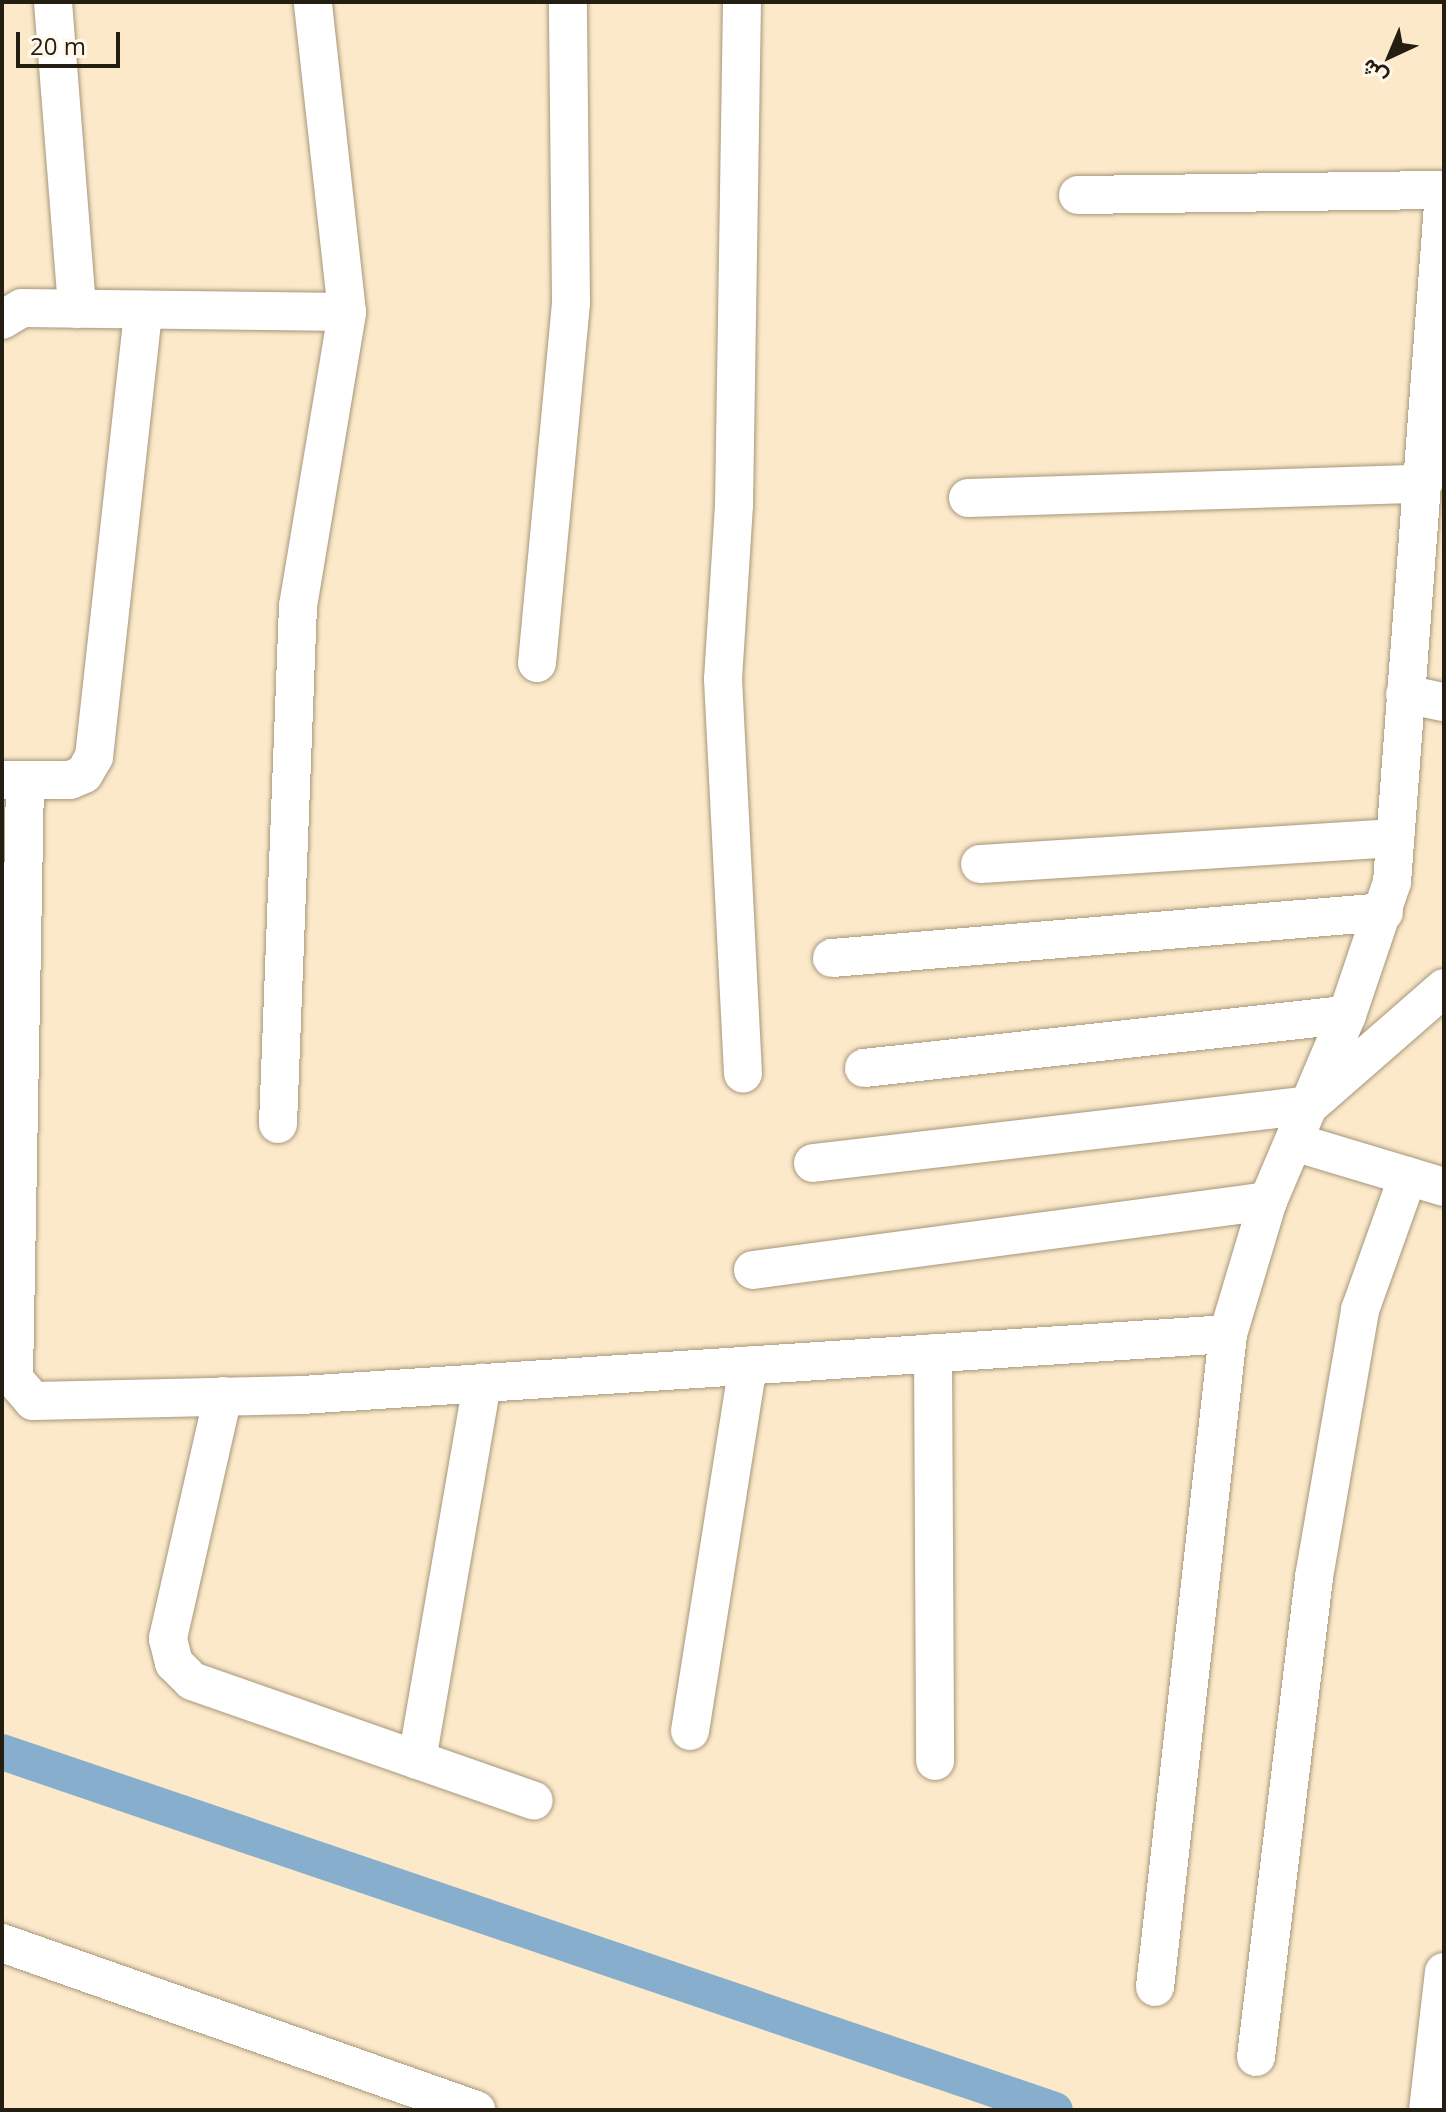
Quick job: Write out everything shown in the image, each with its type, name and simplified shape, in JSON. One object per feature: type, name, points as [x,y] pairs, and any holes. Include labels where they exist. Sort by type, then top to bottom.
[{"type":"street","points":[[53,2],[77,309]]},
{"type":"street","points":[[278,1124],[298,606],[347,312],[313,2]]},
{"type":"street","points":[[537,663],[571,302],[568,2]]},
{"type":"street","points":[[742,2],[734,505],[723,679],[743,1073]]},
{"type":"street","points":[[1078,195],[1444,191],[1432,472],[1405,694],[1395,838],[1384,912],[1347,1015],[1268,1201],[1228,1334],[1155,1987]]},
{"type":"street","points":[[2,320],[22,308],[347,312]]},
{"type":"street","points":[[143,310],[94,757],[84,774],[70,780],[13,781],[14,1379],[33,1401],[223,1396],[482,1383],[1228,1334]]},
{"type":"street","points":[[968,498],[1432,472]]},
{"type":"street","points":[[1405,694],[1444,702]]},
{"type":"street","points":[[980,864],[1395,838]]},
{"type":"street","points":[[832,958],[1384,912]]},
{"type":"street","points":[[813,1163],[1310,1105],[1444,988]]},
{"type":"street","points":[[864,1068],[1347,1015]]},
{"type":"street","points":[[1294,1142],[1444,1187]]},
{"type":"street","points":[[1256,2057],[1319,1546],[1360,1310],[1408,1176]]},
{"type":"street","points":[[753,1270],[1268,1201]]},
{"type":"street","points":[[933,1353],[935,1761]]},
{"type":"street","points":[[690,1731],[748,1366]]},
{"type":"street","points":[[417,1760],[482,1383]]},
{"type":"street","points":[[223,1396],[168,1639],[174,1663],[192,1681],[534,1801]]},
{"type":"street","points":[[2,1943],[476,2110]]},
{"type":"street","points":[[1428,2110],[1444,1972]]},
{"type":"waterway","points":[[2,1752],[1055,2110]]}]
